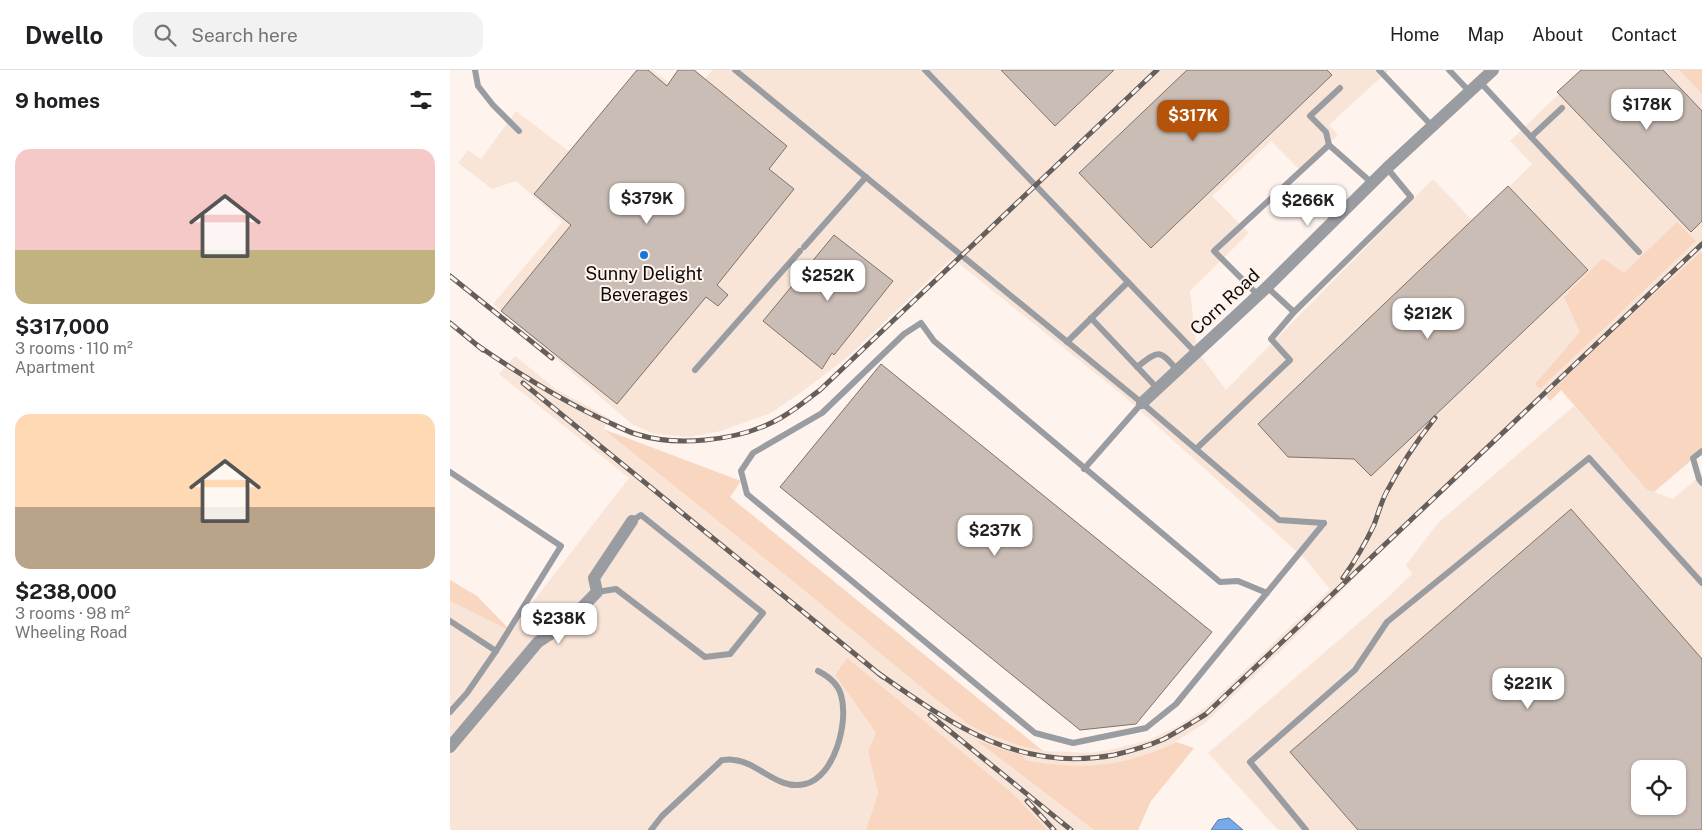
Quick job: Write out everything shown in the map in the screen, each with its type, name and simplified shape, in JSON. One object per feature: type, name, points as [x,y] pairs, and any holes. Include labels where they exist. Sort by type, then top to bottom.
[{"type":"street","name":"Corn Road","points":[[1142,404],[1262,291],[1387,168],[1493,70]]},
{"type":"street","points":[[450,747],[538,642],[566,624],[597,592],[594,578],[632,521]]},
{"type":"lane","points":[[475,70],[478,86],[493,105],[519,131]]},
{"type":"lane","points":[[735,70],[1068,342],[1279,520],[1324,524],[1176,704],[1146,728],[1073,743],[1035,733],[747,494],[741,471],[752,453],[822,413],[904,334],[921,323],[934,341],[1220,582],[1238,581],[1267,593]]},
{"type":"lane","points":[[925,70],[1196,353]]},
{"type":"lane","points":[[1379,70],[1432,126]]},
{"type":"lane","points":[[1449,70],[1470,92]]},
{"type":"lane","points":[[1480,82],[1639,252]]},
{"type":"lane","points":[[1340,88],[1310,116],[1326,132],[1329,145],[1372,183]]},
{"type":"lane","points":[[1531,137],[1562,108]]},
{"type":"lane","points":[[1294,312],[1262,291],[1214,251],[1329,145]]},
{"type":"lane","points":[[1196,449],[1290,360],[1271,339],[1294,312],[1412,197],[1387,168]]},
{"type":"lane","points":[[695,370],[866,177]]},
{"type":"lane","points":[[1068,342],[1128,282]]},
{"type":"lane","points":[[1092,318],[1158,388]]},
{"type":"lane","points":[[1137,367],[1153,355],[1161,354],[1177,370]]},
{"type":"lane","points":[[1084,469],[1142,404]]},
{"type":"lane","points":[[1702,451],[1693,458],[1702,483]]},
{"type":"lane","points":[[1306,830],[1250,762],[1355,670],[1387,622],[1589,458],[1702,584]]},
{"type":"lane","points":[[450,472],[561,546],[496,651],[450,712]]},
{"type":"lane","points":[[597,592],[616,589],[705,657],[730,654],[763,614],[641,516],[632,521]]},
{"type":"lane","points":[[450,621],[496,651]]},
{"type":"lane","points":[[650,830],[662,816],[722,760],[734,760],[747,764],[792,785],[804,784],[814,780],[824,771],[839,743],[844,717],[841,694],[837,686],[828,676],[818,671]]},
{"type":"shaded area","points":[[637,70],[652,70],[670,83],[680,70],[694,70],[705,79],[712,70],[1389,70],[1329,125],[1338,135],[1301,171],[1271,141],[1212,196],[1249,233],[1190,291],[1197,351],[1226,390],[1433,179],[1474,222],[1532,164],[1510,141],[1584,70],[1679,70],[1702,94],[1702,251],[1632,314],[1377,556],[1205,723],[1167,747],[1143,756],[1112,764],[1073,767],[1049,765],[1025,760],[1024,756],[978,741],[1094,830],[1048,830],[1012,793],[835,675],[876,733],[868,751],[878,793],[866,830],[450,830],[450,601],[511,630],[629,478],[499,374],[515,356],[556,389],[611,419],[603,429],[969,725],[1021,746],[1043,751],[1091,753],[1149,740],[1178,726],[1206,707],[1330,589],[1306,560],[1125,397],[952,258],[849,356],[771,413],[721,431],[690,437],[655,434],[633,425],[493,304],[562,222],[516,181],[492,189],[458,163],[468,150],[481,159],[516,111],[570,152]],"holes":[[[1677,223],[1695,242],[1539,388],[1536,383],[1581,332],[1604,258],[1624,274]]]},
{"type":"shaded area","points":[[1679,70],[1702,70],[1702,94]]},
{"type":"shaded area","points":[[1677,222],[1696,241],[1540,389],[1535,384],[1580,332],[1564,297],[1603,258],[1624,273]]},
{"type":"shaded area","points":[[1702,251],[1702,451],[1654,492],[1646,489],[1561,390],[1550,401],[1546,396],[1632,314]]},
{"type":"shaded area","points":[[1574,406],[1646,489],[1673,499],[1702,474],[1702,830],[1278,830],[1208,753],[1384,601],[1412,574],[1406,565],[1438,523]]},
{"type":"shaded area","points":[[603,429],[741,481],[730,497],[1043,751],[1021,746],[969,725]]},
{"type":"shaded area","points":[[450,580],[477,596],[511,631],[450,601]]},
{"type":"shaded area","points":[[847,658],[1012,793],[1048,830],[866,830],[878,793],[868,751],[876,733],[835,675]]},
{"type":"shaded area","points":[[976,740],[1024,756],[1025,760],[1083,766],[1120,762],[1139,757],[1176,742],[1194,748],[1151,801],[1138,830],[1094,830]]},
{"type":"water","points":[[1229,818],[1243,830],[1211,830],[1218,820]]},
{"type":"building","name":"Sunny Delight Beverages","points":[[637,70],[648,70],[667,86],[678,70],[694,70],[787,146],[769,169],[794,189],[717,285],[728,295],[718,306],[706,297],[617,404],[501,311],[571,225],[534,194]]},
{"type":"building","points":[[1001,70],[1114,70],[1055,126]]},
{"type":"building","points":[[1187,70],[1327,70],[1332,75],[1151,248],[1079,173]]},
{"type":"building","points":[[1581,70],[1663,70],[1702,111],[1702,221],[1691,232],[1557,92]]},
{"type":"building","points":[[1508,186],[1588,270],[1371,476],[1354,459],[1288,457],[1258,424]]},
{"type":"building","points":[[834,235],[893,281],[834,355],[832,353],[822,369],[763,321]]},
{"type":"building","points":[[881,364],[1212,632],[1136,724],[1080,730],[780,487]]},
{"type":"building","points":[[1571,509],[1702,659],[1702,830],[1358,830],[1290,752]]},
{"type":"railway","points":[[477,345],[557,396],[636,434],[652,438],[687,441],[724,438],[758,429],[785,415],[820,390],[1157,70]]},
{"type":"railway","points":[[878,673],[932,710],[988,740],[1017,750],[1047,757],[1080,759],[1114,755],[1164,739],[1206,714],[1702,244]]},
{"type":"railway","points":[[450,276],[552,358]]},
{"type":"railway","points":[[450,323],[483,350]]},
{"type":"railway","points":[[523,383],[883,677]]},
{"type":"railway","points":[[1343,578],[1367,539],[1384,497],[1397,473],[1435,418]]},
{"type":"railway","points":[[930,715],[1071,830]]},
{"type":"railway","points":[[1027,801],[1054,830]]},
{"type":"place","name":"Sunny Delight Beverages","points":[[644,255]]}]
